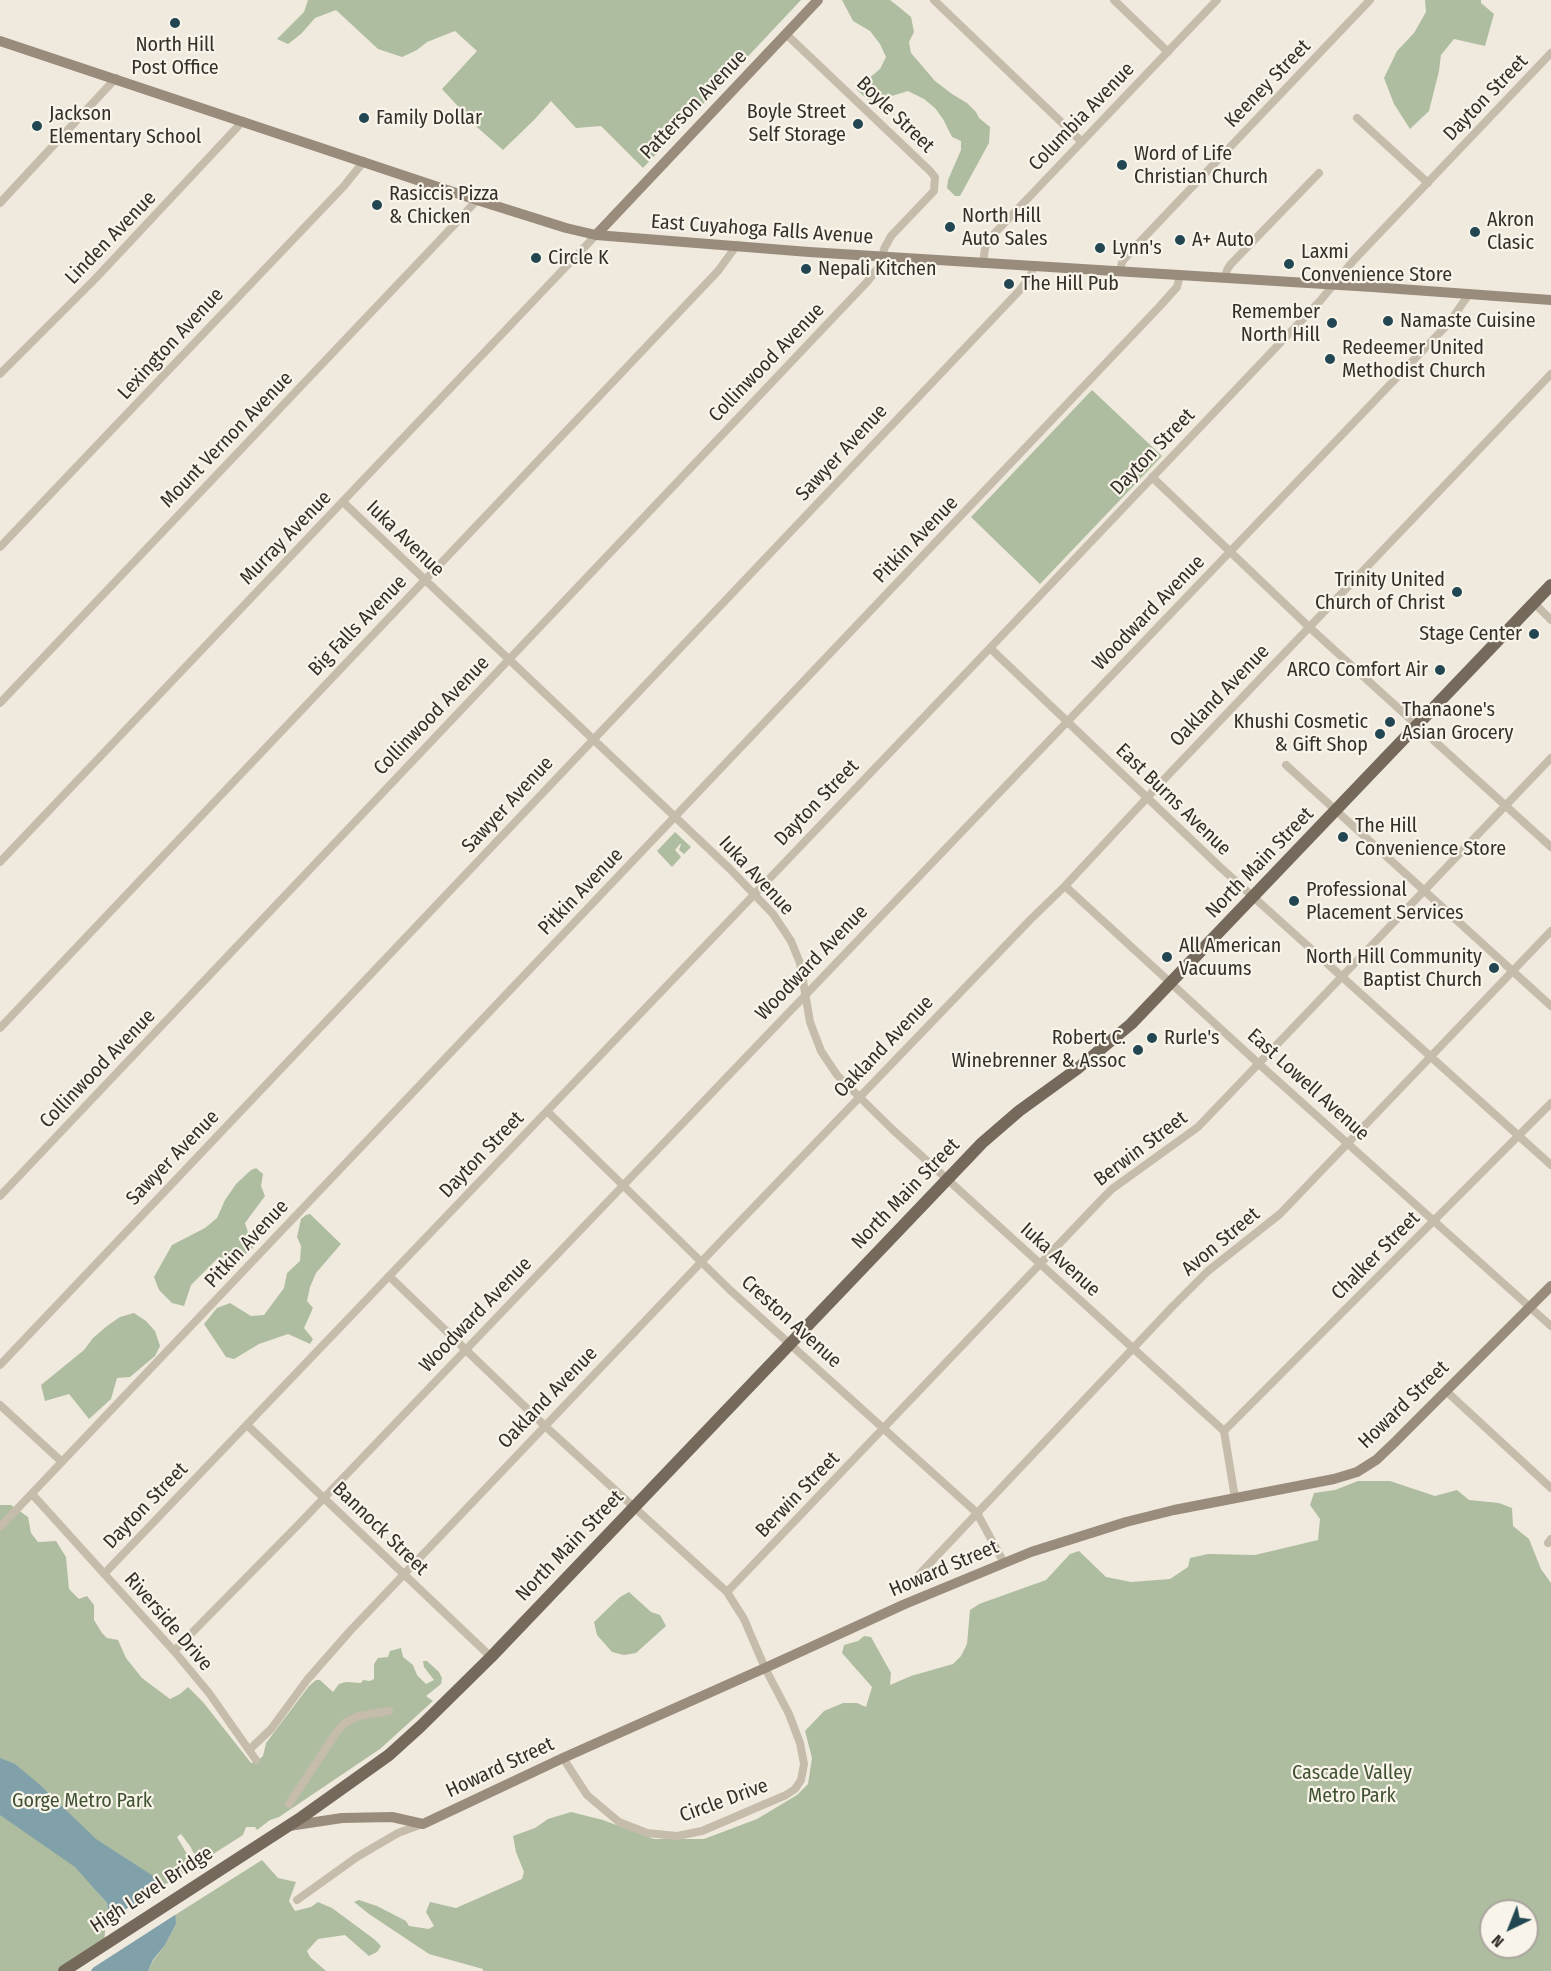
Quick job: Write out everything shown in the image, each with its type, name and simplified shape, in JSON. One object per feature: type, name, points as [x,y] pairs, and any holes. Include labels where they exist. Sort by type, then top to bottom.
[{"type":"main road","name":"North Main Street","points":[[286,1827],[388,1755],[440,1709],[947,1180],[998,1129],[1116,1038],[1171,984],[1551,585]]},
{"type":"main road","name":"High Level Bridge","points":[[64,1971],[286,1827]]},
{"type":"street","name":"Patterson Avenue","points":[[596,235],[818,0]]},
{"type":"street","points":[[934,0],[1082,142]]},
{"type":"street","points":[[1114,0],[1168,52]]},
{"type":"street","name":"Columbia Avenue","points":[[983,264],[985,249],[992,236],[1217,0]]},
{"type":"street","name":"Keeney Street","points":[[1120,272],[1122,262],[1135,247],[1370,0]]},
{"type":"street","name":"Boyle Street","points":[[786,34],[935,177],[934,190],[891,236],[883,256]]},
{"type":"street","name":"East Cuyahoga Falls Avenue","points":[[0,41],[117,78],[477,200],[596,235],[983,264],[1551,300]]},
{"type":"street","name":"Dayton Street","points":[[104,1574],[990,648],[1551,53]]},
{"type":"street","points":[[1543,62],[1551,69]]},
{"type":"street","points":[[0,202],[117,78]]},
{"type":"street","points":[[1358,118],[1428,183]]},
{"type":"street","name":"Linden Avenue","points":[[0,374],[96,278],[243,121]]},
{"type":"street","name":"Lexington Avenue","points":[[0,547],[344,186],[364,161]]},
{"type":"street","points":[[1225,278],[1230,265],[1319,173]]},
{"type":"street","name":"Mount Vernon Avenue","points":[[0,703],[477,200]]},
{"type":"street","name":"Murray Avenue","points":[[0,862],[596,235]]},
{"type":"street","name":"Big Falls Avenue","points":[[0,1028],[718,271],[737,246]]},
{"type":"street","name":"Collinwood Avenue","points":[[0,1196],[867,282],[879,268],[883,256]]},
{"type":"street","name":"Sawyer Avenue","points":[[0,1365],[1019,291],[1030,277],[1034,266]]},
{"type":"street","name":"Pitkin Avenue","points":[[0,1527],[1160,306],[1177,287],[1180,275]]},
{"type":"street","name":"Woodward Avenue","points":[[174,1651],[324,1498],[805,993],[1449,323],[1469,294]]},
{"type":"street","name":"Oakland Avenue","points":[[249,1750],[271,1729],[331,1651],[1031,918],[1065,886],[1551,374]]},
{"type":"street","points":[[1152,477],[1309,627],[1551,847]]},
{"type":"street","name":"Iuka Avenue","points":[[343,502],[754,893],[780,922],[800,963],[810,1022],[821,1051],[837,1075],[947,1180],[1224,1431]]},
{"type":"street","points":[[1534,603],[1551,620]]},
{"type":"street","name":"East Burns Avenue","points":[[990,648],[1254,897],[1551,1165]]},
{"type":"street","name":"Berwin Street","points":[[727,1592],[1112,1189],[1188,1136],[1551,758]]},
{"type":"street","points":[[1286,765],[1551,1006]]},
{"type":"street","name":"East Lowell Avenue","points":[[1065,886],[1551,1326]]},
{"type":"street","name":"Avon Street","points":[[914,1580],[1208,1271],[1280,1214],[1551,932]]},
{"type":"street","name":"Chalker Street","points":[[1224,1431],[1551,1103]]},
{"type":"street","name":"Creston Avenue","points":[[547,1111],[701,1262],[977,1513],[1004,1563]]},
{"type":"street","name":"Circle Drive","points":[[389,1276],[545,1426],[727,1592],[744,1619],[765,1668],[789,1714],[800,1743],[804,1773],[795,1789],[738,1817],[687,1835],[664,1835],[639,1831],[619,1822],[587,1795],[563,1758]]},
{"type":"street","name":"Howard Street","points":[[297,1900],[325,1879],[398,1833],[423,1824],[563,1758],[905,1604],[1004,1563],[1125,1522],[1174,1510],[1334,1479],[1357,1472],[1376,1460],[1551,1286]]},
{"type":"street","points":[[1446,1391],[1551,1488]]},
{"type":"street","points":[[0,1405],[62,1462]]},
{"type":"street","name":"Bannock Street","points":[[247,1425],[491,1657]]},
{"type":"street","points":[[1224,1431],[1235,1498]]},
{"type":"street","name":"Riverside Drive","points":[[32,1494],[174,1651],[209,1693],[256,1760]]},
{"type":"street","points":[[289,1804],[345,1723],[357,1716],[389,1711]]},
{"type":"street","points":[[286,1827],[352,1818],[392,1817],[423,1824]]},
{"type":"green space","points":[[308,0],[801,0],[643,168],[601,126],[576,128],[551,101],[503,150],[478,128],[442,89],[477,51],[455,31],[427,42],[402,57],[378,49],[336,10],[315,18],[301,34],[288,44],[277,39],[304,12]]},
{"type":"green space","points":[[842,0],[890,0],[911,17],[914,32],[909,42],[911,53],[935,81],[967,103],[990,127],[989,143],[960,196],[955,196],[947,188],[948,180],[961,150],[961,141],[952,137],[935,108],[908,91],[882,99],[868,100],[856,89],[880,69],[886,57],[870,31],[853,21]]},
{"type":"green space","points":[[1425,0],[1481,0],[1481,3],[1494,14],[1485,46],[1454,39],[1441,55],[1429,111],[1410,129],[1394,104],[1384,78],[1397,51],[1414,33],[1426,12]]},
{"type":"green space","points":[[1092,390],[1162,456],[1040,584],[971,517]]},
{"type":"green space","points":[[675,832],[691,847],[684,854],[679,850],[680,844],[675,850],[681,857],[672,867],[657,851]]},
{"type":"green space","points":[[256,1168],[263,1174],[261,1186],[265,1196],[245,1223],[253,1248],[244,1255],[232,1259],[219,1257],[191,1285],[184,1306],[172,1303],[159,1290],[154,1277],[172,1245],[205,1228],[217,1218],[236,1184]]},
{"type":"green space","points":[[310,1214],[341,1244],[316,1273],[310,1287],[307,1301],[313,1308],[304,1328],[313,1339],[310,1344],[288,1334],[259,1344],[234,1359],[226,1357],[204,1324],[217,1308],[230,1303],[251,1316],[264,1315],[284,1288],[287,1273],[300,1261],[301,1246],[297,1237],[301,1219]]},
{"type":"green space","points":[[134,1313],[155,1331],[160,1346],[155,1356],[130,1377],[117,1378],[111,1399],[89,1419],[69,1394],[45,1401],[41,1385],[84,1350],[93,1338],[107,1326],[120,1317]]},
{"type":"green space","name":"Cascade Valley Metro Park","points":[[1358,1481],[1390,1481],[1435,1496],[1457,1490],[1469,1500],[1499,1503],[1512,1508],[1513,1526],[1529,1539],[1541,1569],[1551,1583],[1551,1971],[483,1971],[483,1969],[429,1954],[354,1902],[359,1900],[377,1906],[406,1921],[409,1926],[429,1929],[434,1926],[426,1912],[430,1902],[456,1908],[522,1879],[524,1872],[516,1852],[513,1836],[535,1828],[548,1819],[571,1812],[603,1820],[654,1839],[704,1839],[757,1819],[797,1795],[808,1784],[812,1758],[805,1731],[824,1711],[843,1703],[857,1703],[866,1707],[872,1687],[842,1653],[844,1645],[858,1641],[864,1636],[871,1637],[891,1673],[890,1685],[911,1676],[953,1664],[961,1656],[967,1644],[970,1610],[979,1604],[1046,1580],[1070,1554],[1079,1551],[1106,1577],[1131,1582],[1170,1579],[1188,1567],[1190,1558],[1208,1554],[1255,1555],[1318,1540],[1320,1519],[1310,1505],[1314,1493],[1335,1490]]},
{"type":"green space","name":"Gorge Metro Park","points":[[0,1505],[11,1505],[28,1517],[31,1533],[38,1542],[56,1541],[66,1557],[69,1589],[79,1599],[87,1596],[94,1605],[94,1620],[102,1633],[107,1638],[118,1640],[126,1658],[142,1678],[170,1699],[188,1687],[203,1702],[251,1763],[263,1756],[266,1743],[316,1680],[320,1680],[333,1692],[339,1684],[370,1681],[374,1679],[374,1664],[378,1658],[388,1657],[390,1651],[401,1648],[403,1657],[413,1665],[417,1675],[426,1684],[434,1680],[424,1667],[423,1661],[427,1661],[439,1672],[442,1678],[441,1684],[426,1696],[433,1701],[380,1749],[279,1817],[270,1820],[257,1830],[255,1827],[246,1827],[243,1835],[199,1863],[181,1834],[177,1837],[194,1866],[165,1885],[98,1893],[107,1903],[110,1924],[107,1944],[64,1971],[0,1971]]},
{"type":"green space","points":[[629,1592],[651,1612],[660,1615],[666,1626],[636,1653],[624,1655],[612,1652],[597,1635],[594,1622],[620,1597]]},
{"type":"green space","points":[[262,1860],[278,1878],[296,1882],[289,1901],[295,1911],[311,1907],[318,1902],[332,1908],[374,1939],[381,1946],[377,1952],[369,1956],[345,1935],[318,1939],[307,1951],[310,1957],[326,1971],[148,1971],[176,1924],[175,1915]]},
{"type":"water","points":[[0,1758],[15,1764],[39,1784],[96,1839],[164,1883],[175,1906],[176,1924],[148,1971],[91,1971],[107,1944],[110,1924],[107,1903],[75,1867],[0,1815]]},
{"type":"pier","points":[[167,1883],[178,1905],[178,1913],[88,1971],[104,1943],[106,1922]]},
{"type":"place","name":"North Hill Post Office","points":[[175,23]]},
{"type":"place","name":"Family Dollar","points":[[364,118]]},
{"type":"place","name":"Boyle Street Self Storage","points":[[858,124]]},
{"type":"place","name":"Jackson Elementary School","points":[[37,126]]},
{"type":"place","name":"Word of Life Christian Church","points":[[1122,165]]},
{"type":"place","name":"Rasiccis Pizza & Chicken","points":[[377,205]]},
{"type":"place","name":"North Hill Auto Sales","points":[[950,227]]},
{"type":"place","name":"Akron Clasic","points":[[1475,232]]},
{"type":"place","name":"A+ Auto","points":[[1180,240]]},
{"type":"place","name":"Lynn's","points":[[1100,248]]},
{"type":"place","name":"Circle K","points":[[536,258]]},
{"type":"place","name":"Laxmi Convenience Store","points":[[1289,264]]},
{"type":"place","name":"Nepali Kitchen","points":[[806,269]]},
{"type":"place","name":"The Hill Pub","points":[[1009,284]]},
{"type":"place","name":"Namaste Cuisine","points":[[1388,321]]},
{"type":"place","name":"Remember North Hill","points":[[1332,323]]},
{"type":"place","name":"Redeemer United Methodist Church","points":[[1330,359]]},
{"type":"place","name":"Trinity United Church of Christ","points":[[1457,592]]},
{"type":"place","name":"Stage Center","points":[[1534,634]]},
{"type":"place","name":"ARCO Comfort Air","points":[[1440,670]]},
{"type":"place","name":"Thanaone's Asian Grocery","points":[[1390,722]]},
{"type":"place","name":"Khushi Cosmetic & Gift Shop","points":[[1380,734]]},
{"type":"place","name":"The Hill Convenience Store","points":[[1343,837]]},
{"type":"place","name":"Professional Placement Services","points":[[1294,901]]},
{"type":"place","name":"All American Vacuums","points":[[1167,957]]},
{"type":"place","name":"North Hill Community Baptist Church","points":[[1494,968]]},
{"type":"place","name":"Rurle's","points":[[1152,1038]]},
{"type":"place","name":"Robert C. Winebrenner & Assoc","points":[[1138,1050]]}]
